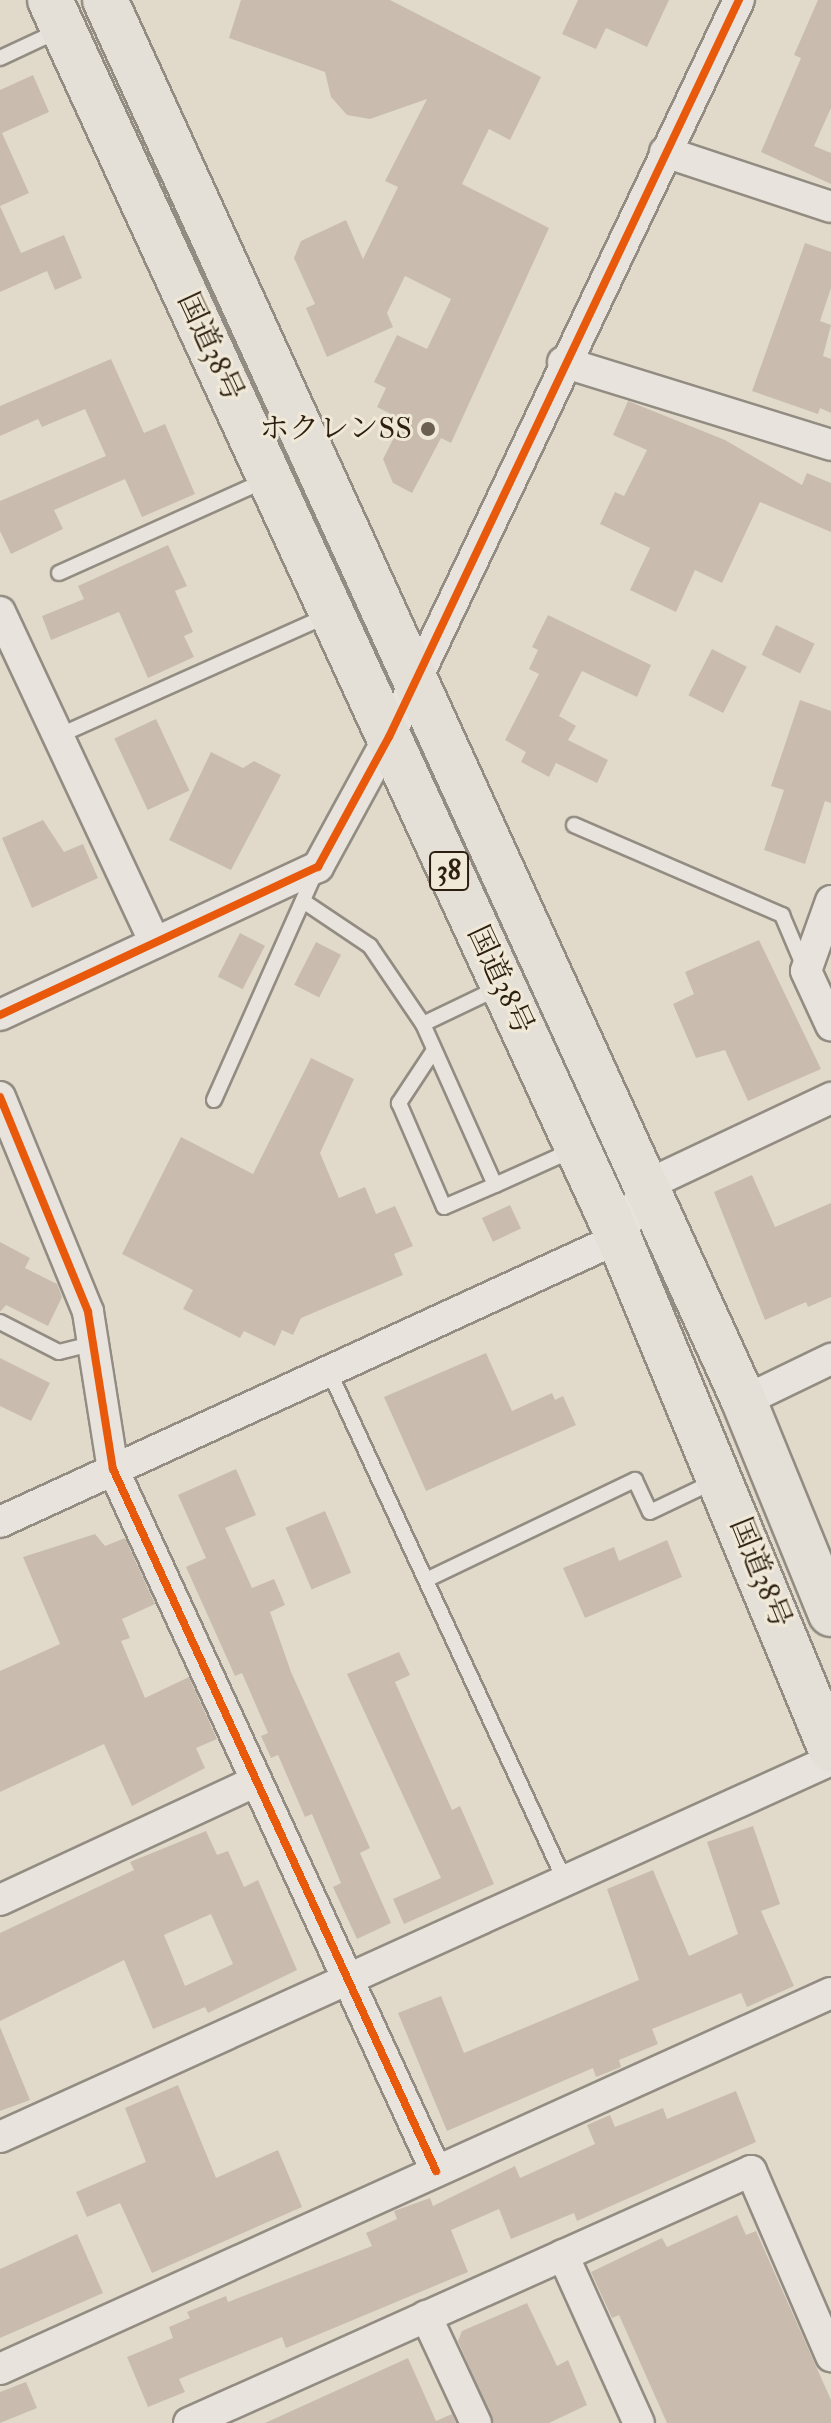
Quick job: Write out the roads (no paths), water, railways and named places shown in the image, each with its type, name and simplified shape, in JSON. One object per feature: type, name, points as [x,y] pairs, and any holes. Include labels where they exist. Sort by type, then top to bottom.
[{"type":"highway","name":"国道38号","points":[[105,0],[647,1185],[827,1592]]},
{"type":"highway","name":"国道38号","points":[[56,14],[619,1238],[722,1478],[831,1750]]},
{"type":"street","points":[[0,1015],[318,867],[389,737],[563,362],[739,0]]},
{"type":"street","points":[[665,152],[831,207]]},
{"type":"street","points":[[563,362],[831,445]]},
{"type":"street","points":[[0,612],[155,943]]},
{"type":"street","points":[[831,901],[806,971],[831,1025]]},
{"type":"street","points":[[0,1097],[8,1134],[88,1312],[113,1469],[436,2171]]},
{"type":"street","points":[[0,1522],[619,1238],[647,1185],[831,1098]]},
{"type":"street","points":[[744,1401],[831,1359]]},
{"type":"street","points":[[0,2137],[346,1976],[831,1760]]},
{"type":"street","points":[[0,1900],[256,1781]]},
{"type":"street","points":[[0,2369],[831,1993]]},
{"type":"street","points":[[189,2423],[242,2412],[426,2316],[751,2171],[831,2356]]},
{"type":"street","points":[[563,2255],[639,2423]]},
{"type":"street","points":[[426,2316],[476,2423]]},
{"type":"lane","points":[[0,58],[56,14]]},
{"type":"lane","points":[[59,573],[270,478]]},
{"type":"lane","points":[[58,736],[332,613]]},
{"type":"lane","points":[[574,825],[782,915],[806,971]]},
{"type":"lane","points":[[214,1100],[318,867]]},
{"type":"lane","points":[[303,901],[370,946],[423,1024],[495,1185]]},
{"type":"lane","points":[[423,1024],[502,985]]},
{"type":"lane","points":[[434,1050],[399,1103],[444,1207],[577,1149]]},
{"type":"lane","points":[[0,1322],[59,1352],[94,1343]]},
{"type":"lane","points":[[329,1371],[564,1879]]},
{"type":"lane","points":[[426,1580],[635,1480],[650,1512],[722,1478]]},
{"type":"place","name":"ホクレンSS","points":[[428,429]]}]
